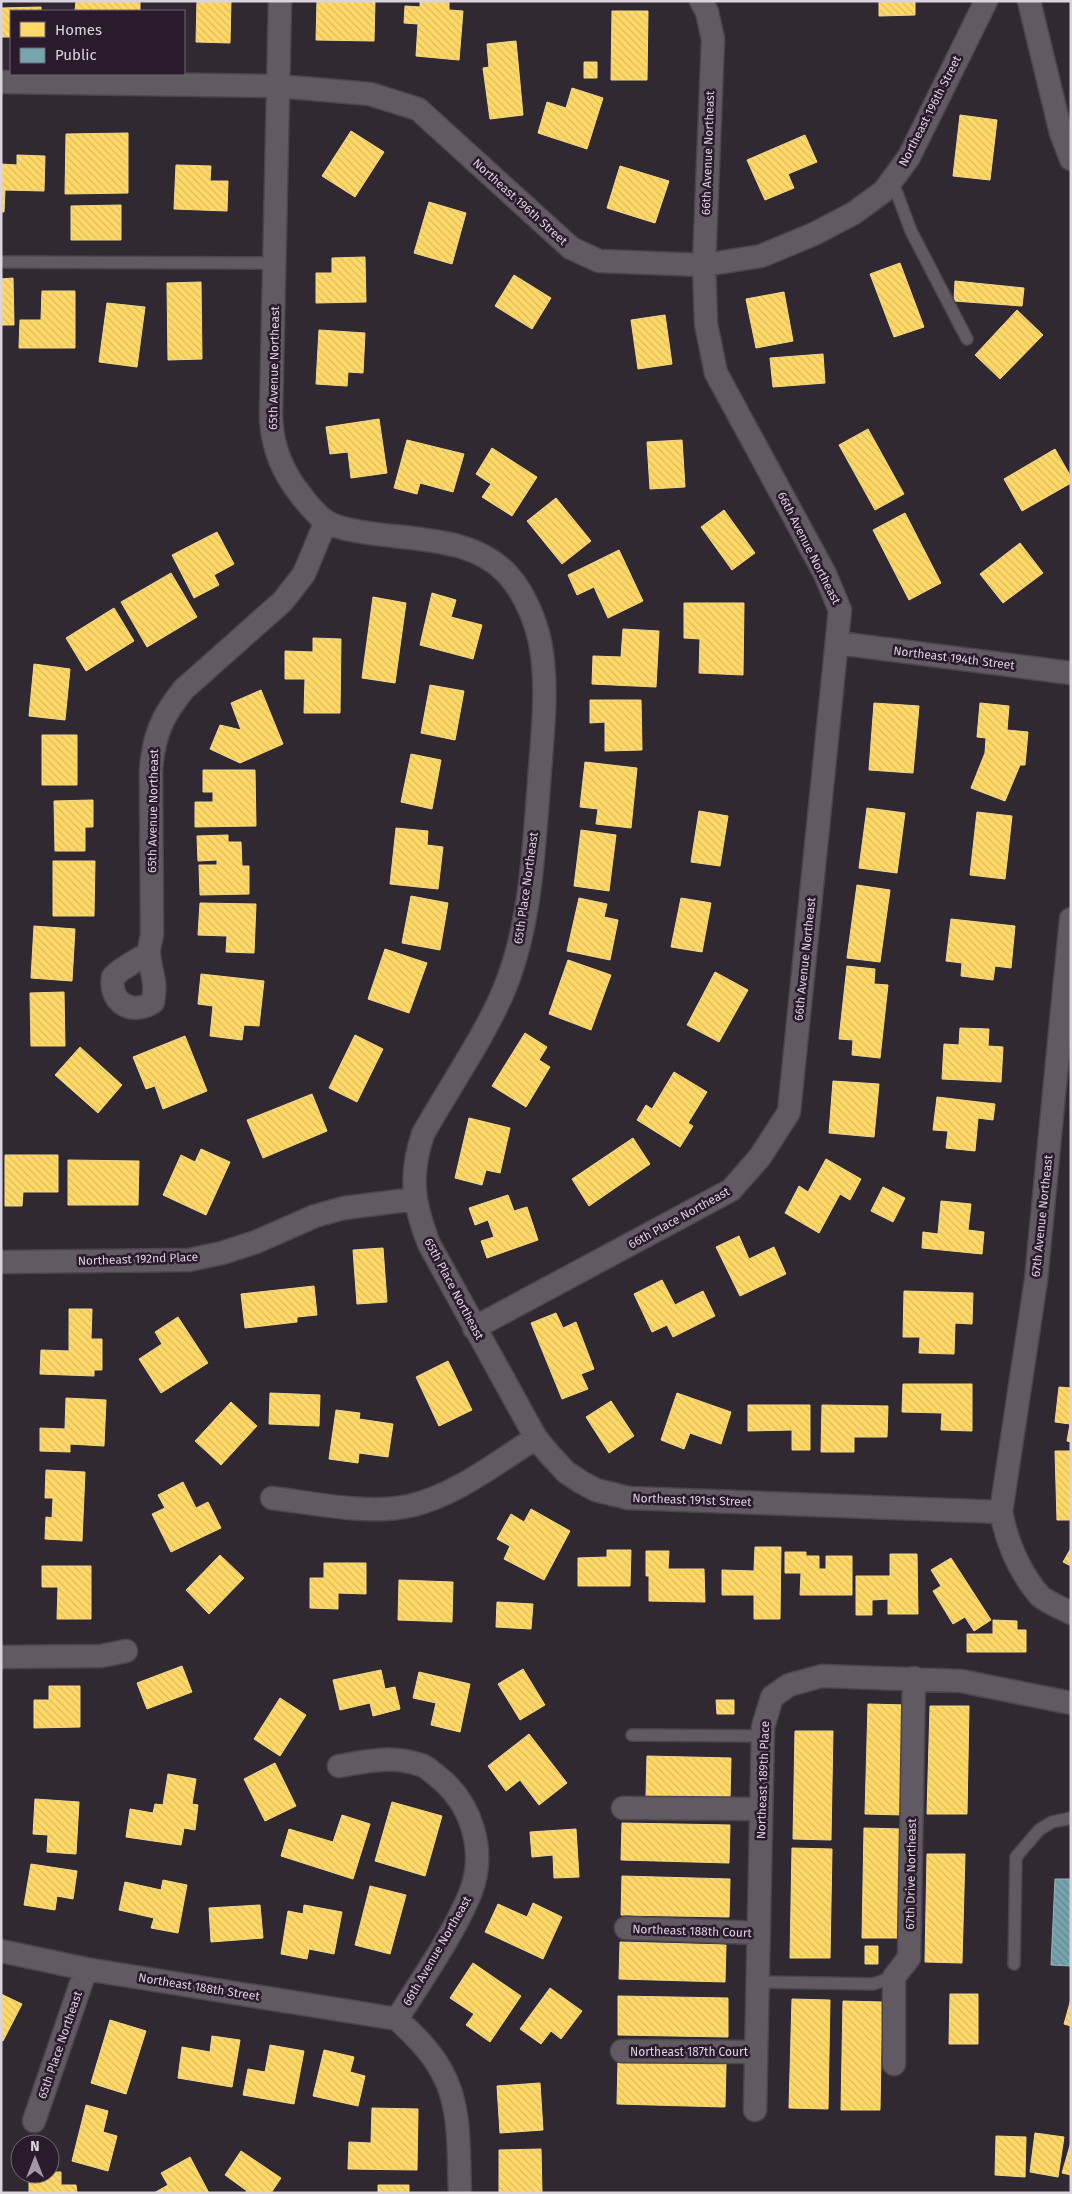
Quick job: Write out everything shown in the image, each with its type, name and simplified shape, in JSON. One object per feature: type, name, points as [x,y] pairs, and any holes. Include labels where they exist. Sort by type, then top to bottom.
[{"type":"street","name":"65th Avenue Northeast","points":[[148,954],[152,935],[152,769],[154,744],[160,724],[171,705],[184,689],[284,601],[304,574],[326,521],[307,504],[292,482],[282,465],[271,428],[280,1]]},
{"type":"street","name":"66th Avenue Northeast","points":[[701,1],[707,12],[713,39],[704,265],[706,324],[716,373],[825,574],[840,610],[789,1112]]},
{"type":"street","name":"Northeast 196th Street","points":[[1,82],[278,86],[370,94],[418,109],[571,248],[600,261],[704,265],[761,256],[814,234],[854,213],[884,191],[909,157],[986,1]]},
{"type":"street","points":[[1029,1],[1061,132],[1071,159]]},
{"type":"street","name":"65th Place Northeast","points":[[326,521],[356,531],[437,541],[482,555],[510,576],[526,603],[540,640],[543,663],[543,730],[534,842],[517,952],[498,1003],[423,1134],[414,1164],[415,1199],[418,1217],[429,1244],[536,1438]]},
{"type":"street","name":"Northeast 194th Street","points":[[838,643],[1071,673]]},
{"type":"street","name":"67th Avenue Northeast","points":[[1071,919],[1036,1280],[1001,1512],[1006,1537],[1012,1553],[1041,1596],[1071,1613]]},
{"type":"street","name":"66th Place Northeast","points":[[474,1328],[596,1265],[732,1190],[760,1157],[789,1112]]},
{"type":"street","name":"Northeast 192nd Place","points":[[1,1262],[189,1260],[222,1254],[256,1242],[315,1216],[344,1208],[415,1199]]},
{"type":"street","points":[[272,1498],[363,1508],[408,1506],[449,1491],[536,1438]]},
{"type":"street","name":"Northeast 191st Street","points":[[536,1438],[566,1472],[581,1482],[596,1490],[628,1498],[1001,1512]]},
{"type":"street","points":[[1,1657],[101,1656],[126,1652]]},
{"type":"street","name":"Northeast 189th Place","points":[[755,2110],[762,1727],[772,1697],[789,1685],[822,1676],[961,1681],[1071,1702]]},
{"type":"street","name":"67th Drive Northeast","points":[[894,1977],[909,1958],[914,1678]]},
{"type":"street","name":"66th Avenue Northeast","points":[[339,1766],[388,1758],[423,1766],[449,1785],[470,1817],[479,1855],[470,1893],[441,1948],[397,2019],[421,2042],[443,2072],[456,2113],[460,2193]]},
{"type":"street","points":[[623,1808],[761,1809]]},
{"type":"street","name":"Northeast 188th Court","points":[[626,1928],[758,1933]]},
{"type":"street","name":"Northeast 188th Street","points":[[1,1950],[86,1968],[397,2019]]},
{"type":"street","name":"65th Place Northeast","points":[[34,2121],[86,1968]]},
{"type":"street","points":[[894,1977],[894,2064]]},
{"type":"street","name":"Northeast 187th Court","points":[[622,2051],[756,2052]]},
{"type":"lane","points":[[892,180],[911,231],[967,339]]},
{"type":"lane","points":[[1,262],[275,263]]},
{"type":"lane","points":[[632,1735],[762,1736]]},
{"type":"lane","points":[[1014,1964],[1016,1857],[1039,1830],[1052,1822],[1071,1818]]},
{"type":"lane","points":[[758,1982],[873,1984],[894,1977]]},
{"type":"building: Homes","points":[[76,1],[140,1],[140,10],[75,10]]},
{"type":"building: Homes","points":[[197,1],[231,1],[230,43],[196,42]]},
{"type":"building: Homes","points":[[317,1],[375,1],[374,41],[316,40]]},
{"type":"building: Homes","points":[[420,1],[449,1],[449,10],[463,11],[459,60],[416,56],[418,24],[404,23],[405,6],[420,7]]},
{"type":"building: Homes","points":[[879,1],[915,1],[915,15],[879,16]]},
{"type":"building: Homes","points":[[41,7],[41,10],[10,10],[10,37],[1,37],[1,8]]},
{"type":"building: Homes","points":[[612,11],[648,11],[647,80],[611,80]]},
{"type":"building: Homes","points":[[516,41],[523,115],[490,119],[483,68],[489,67],[487,44]]},
{"type":"building: Homes","points":[[584,62],[597,62],[597,78],[584,78]]},
{"type":"building: Homes","points":[[572,88],[603,98],[587,149],[538,133],[547,102],[566,108]]},
{"type":"building: Homes","points":[[960,115],[997,120],[990,180],[953,176]]},
{"type":"building: Homes","points":[[351,131],[384,152],[355,197],[322,176]]},
{"type":"building: Homes","points":[[128,133],[128,193],[65,194],[66,134]]},
{"type":"building: Homes","points":[[805,135],[817,162],[788,174],[794,188],[765,200],[747,160]]},
{"type":"building: Homes","points":[[17,155],[45,156],[44,191],[5,190],[4,212],[1,212],[1,164],[17,165]]},
{"type":"building: Homes","points":[[176,165],[211,166],[210,181],[228,181],[227,211],[174,209]]},
{"type":"building: Homes","points":[[620,166],[669,181],[655,223],[607,208]]},
{"type":"building: Homes","points":[[429,202],[466,213],[452,264],[414,253]]},
{"type":"building: Homes","points":[[121,205],[121,240],[71,240],[71,206]]},
{"type":"building: Homes","points":[[365,257],[366,302],[316,303],[316,273],[332,273],[332,258]]},
{"type":"building: Homes","points":[[900,263],[924,327],[894,337],[870,274]]},
{"type":"building: Homes","points":[[514,275],[551,298],[532,329],[495,306]]},
{"type":"building: Homes","points":[[13,278],[14,325],[1,325],[1,279]]},
{"type":"building: Homes","points":[[955,281],[1024,288],[1022,306],[954,301]]},
{"type":"building: Homes","points":[[201,282],[202,359],[168,360],[167,283]]},
{"type":"building: Homes","points":[[42,291],[75,291],[75,348],[19,348],[20,320],[41,320]]},
{"type":"building: Homes","points":[[784,292],[793,341],[756,348],[746,299]]},
{"type":"building: Homes","points":[[107,303],[145,307],[137,367],[99,362]]},
{"type":"building: Homes","points":[[1017,310],[1043,335],[1000,379],[975,355]]},
{"type":"building: Homes","points":[[665,315],[672,364],[638,369],[631,320]]},
{"type":"building: Homes","points":[[319,330],[365,333],[363,373],[348,372],[347,386],[316,384]]},
{"type":"building: Homes","points":[[823,354],[825,383],[773,387],[770,358]]},
{"type":"building: Homes","points":[[379,419],[387,473],[351,478],[348,452],[330,454],[326,427]]},
{"type":"building: Homes","points":[[868,429],[904,494],[875,510],[839,445]]},
{"type":"building: Homes","points":[[407,440],[464,454],[453,492],[420,483],[417,494],[394,488]]},
{"type":"building: Homes","points":[[682,440],[685,487],[650,489],[647,442]]},
{"type":"building: Homes","points":[[492,448],[537,477],[512,516],[482,497],[491,484],[476,474]]},
{"type":"building: Homes","points":[[1055,449],[1071,477],[1071,483],[1022,511],[1004,479]]},
{"type":"building: Homes","points":[[556,498],[591,541],[562,564],[527,521]]},
{"type":"building: Homes","points":[[724,510],[755,553],[732,570],[701,527]]},
{"type":"building: Homes","points":[[905,513],[941,583],[909,600],[873,530]]},
{"type":"building: Homes","points":[[217,532],[234,564],[214,575],[219,585],[194,598],[172,555]]},
{"type":"building: Homes","points":[[1020,543],[1043,573],[1003,603],[980,574]]},
{"type":"building: Homes","points":[[619,550],[643,601],[608,618],[594,587],[577,595],[568,575]]},
{"type":"building: Homes","points":[[171,573],[197,617],[147,647],[121,602]]},
{"type":"building: Homes","points":[[432,593],[456,600],[451,617],[482,625],[473,659],[420,645]]},
{"type":"building: Homes","points":[[373,597],[406,603],[395,683],[362,678]]},
{"type":"building: Homes","points":[[684,603],[744,603],[743,675],[699,673],[700,639],[684,638]]},
{"type":"building: Homes","points":[[114,608],[134,641],[86,671],[66,638]]},
{"type":"building: Homes","points":[[623,629],[659,631],[656,687],[592,684],[593,656],[621,657]]},
{"type":"building: Homes","points":[[313,638],[341,639],[340,713],[304,713],[305,679],[285,679],[285,651],[313,652]]},
{"type":"building: Homes","points":[[34,664],[70,669],[65,720],[29,716]]},
{"type":"building: Homes","points":[[430,685],[464,691],[455,740],[421,733]]},
{"type":"building: Homes","points":[[261,690],[283,744],[240,763],[210,749],[220,725],[241,730],[231,703]]},
{"type":"building: Homes","points":[[590,700],[641,700],[642,750],[605,751],[605,722],[590,723]]},
{"type":"building: Homes","points":[[874,703],[919,706],[913,773],[869,770]]},
{"type":"building: Homes","points":[[980,703],[1009,706],[1007,730],[1028,732],[1025,765],[1020,765],[1005,801],[971,788],[985,753],[986,738],[977,737]]},
{"type":"building: Homes","points":[[42,735],[77,735],[77,785],[42,785]]},
{"type":"building: Homes","points":[[411,754],[441,760],[432,809],[401,802]]},
{"type":"building: Homes","points":[[585,762],[637,768],[631,828],[596,824],[598,809],[580,807]]},
{"type":"building: Homes","points":[[203,770],[255,770],[256,826],[195,827],[195,802],[213,802],[213,792],[203,792]]},
{"type":"building: Homes","points":[[93,800],[93,827],[85,827],[85,851],[55,851],[54,801]]},
{"type":"building: Homes","points":[[867,808],[905,813],[897,873],[859,868]]},
{"type":"building: Homes","points":[[699,811],[728,816],[720,866],[691,862]]},
{"type":"building: Homes","points":[[977,812],[1012,816],[1005,879],[970,875]]},
{"type":"building: Homes","points":[[396,828],[428,831],[427,845],[443,847],[438,889],[390,884]]},
{"type":"building: Homes","points":[[581,830],[616,835],[609,891],[574,886]]},
{"type":"building: Homes","points":[[228,835],[228,842],[241,842],[242,866],[249,866],[249,894],[200,895],[199,865],[217,865],[217,860],[198,861],[197,836]]},
{"type":"building: Homes","points":[[53,861],[95,861],[94,916],[53,916]]},
{"type":"building: Homes","points":[[857,885],[890,890],[880,962],[847,958]]},
{"type":"building: Homes","points":[[411,896],[448,903],[440,950],[402,943]]},
{"type":"building: Homes","points":[[579,898],[607,904],[604,917],[618,920],[610,960],[567,951]]},
{"type":"building: Homes","points":[[681,898],[711,903],[702,952],[671,947]]},
{"type":"building: Homes","points":[[200,903],[256,904],[254,953],[226,952],[227,936],[198,935]]},
{"type":"building: Homes","points":[[951,919],[1015,926],[1011,968],[995,966],[993,980],[961,976],[962,963],[946,961]]},
{"type":"building: Homes","points":[[34,926],[75,929],[72,981],[31,978]]},
{"type":"building: Homes","points":[[385,949],[427,963],[409,1013],[368,999]]},
{"type":"building: Homes","points":[[568,960],[611,975],[591,1030],[549,1014]]},
{"type":"building: Homes","points":[[847,966],[875,969],[874,984],[888,985],[880,1058],[852,1055],[853,1040],[839,1039]]},
{"type":"building: Homes","points":[[715,972],[748,990],[719,1042],[687,1025]]},
{"type":"building: Homes","points":[[201,974],[264,981],[259,1026],[244,1025],[242,1040],[210,1036],[213,1006],[198,1004]]},
{"type":"building: Homes","points":[[64,992],[65,1046],[31,1046],[30,993]]},
{"type":"building: Homes","points":[[960,1028],[989,1029],[988,1046],[1003,1047],[1001,1082],[942,1079],[944,1044],[959,1045]]},
{"type":"building: Homes","points":[[525,1033],[547,1047],[539,1060],[550,1067],[526,1107],[492,1086]]},
{"type":"building: Homes","points":[[355,1035],[383,1049],[357,1102],[329,1088]]},
{"type":"building: Homes","points":[[185,1036],[207,1091],[163,1109],[155,1086],[146,1089],[133,1057]]},
{"type":"building: Homes","points":[[80,1047],[122,1085],[98,1113],[55,1075]]},
{"type":"building: Homes","points":[[674,1072],[707,1092],[688,1123],[693,1126],[680,1147],[637,1120],[646,1105],[652,1109]]},
{"type":"building: Homes","points":[[833,1081],[879,1084],[874,1137],[829,1133]]},
{"type":"building: Homes","points":[[312,1094],[327,1131],[263,1158],[247,1120]]},
{"type":"building: Homes","points":[[937,1097],[995,1104],[993,1120],[978,1118],[975,1151],[946,1148],[948,1131],[933,1130]]},
{"type":"building: Homes","points":[[469,1118],[510,1128],[500,1173],[486,1170],[482,1185],[455,1178]]},
{"type":"building: Homes","points":[[633,1138],[650,1164],[589,1206],[572,1179]]},
{"type":"building: Homes","points":[[201,1149],[230,1162],[206,1215],[163,1195],[181,1155],[195,1162]]},
{"type":"building: Homes","points":[[5,1155],[58,1155],[58,1192],[23,1192],[22,1206],[5,1206]]},
{"type":"building: Homes","points":[[826,1159],[861,1179],[850,1200],[840,1194],[819,1233],[785,1213],[799,1186],[808,1192]]},
{"type":"building: Homes","points":[[68,1160],[139,1161],[138,1205],[68,1205]]},
{"type":"building: Homes","points":[[883,1187],[905,1198],[893,1222],[871,1211]]},
{"type":"building: Homes","points":[[508,1195],[514,1211],[527,1207],[538,1240],[487,1258],[481,1241],[494,1237],[488,1220],[475,1225],[469,1208]]},
{"type":"building: Homes","points":[[941,1201],[971,1204],[968,1230],[984,1232],[982,1254],[922,1248],[923,1232],[938,1234]]},
{"type":"building: Homes","points":[[739,1236],[749,1259],[774,1247],[786,1274],[740,1296],[716,1247]]},
{"type":"building: Homes","points":[[383,1248],[387,1302],[357,1304],[353,1250]]},
{"type":"building: Homes","points":[[662,1280],[675,1305],[703,1291],[715,1316],[673,1337],[667,1325],[652,1332],[634,1294]]},
{"type":"building: Homes","points":[[314,1286],[317,1315],[297,1317],[297,1322],[245,1328],[241,1294]]},
{"type":"building: Homes","points":[[904,1291],[973,1293],[972,1324],[955,1323],[954,1354],[919,1353],[920,1337],[903,1337]]},
{"type":"building: Homes","points":[[69,1309],[92,1309],[91,1339],[102,1339],[102,1370],[94,1370],[94,1376],[40,1374],[41,1350],[69,1351]]},
{"type":"building: Homes","points":[[556,1313],[563,1328],[576,1322],[594,1369],[581,1374],[588,1389],[562,1399],[531,1323]]},
{"type":"building: Homes","points":[[178,1317],[208,1363],[161,1393],[139,1359],[162,1344],[155,1332]]},
{"type":"building: Homes","points":[[448,1361],[472,1410],[439,1426],[416,1377]]},
{"type":"building: Homes","points":[[903,1384],[972,1384],[972,1431],[941,1430],[942,1413],[902,1412]]},
{"type":"building: Homes","points":[[1059,1387],[1071,1388],[1071,1442],[1067,1441],[1070,1424],[1055,1422]]},
{"type":"building: Homes","points":[[270,1393],[320,1395],[319,1426],[269,1424]]},
{"type":"building: Homes","points":[[677,1393],[731,1412],[721,1444],[690,1433],[684,1449],[661,1440]]},
{"type":"building: Homes","points":[[66,1398],[106,1400],[104,1446],[70,1444],[70,1452],[40,1451],[40,1428],[65,1429]]},
{"type":"building: Homes","points":[[611,1401],[634,1436],[609,1453],[586,1417]]},
{"type":"building: Homes","points":[[231,1402],[257,1426],[221,1465],[195,1441]]},
{"type":"building: Homes","points":[[748,1405],[810,1405],[810,1450],[792,1450],[792,1430],[748,1431]]},
{"type":"building: Homes","points":[[822,1405],[888,1406],[887,1437],[854,1437],[854,1452],[821,1452]]},
{"type":"building: Homes","points":[[336,1410],[360,1413],[359,1419],[393,1424],[388,1457],[359,1453],[358,1463],[329,1459]]},
{"type":"building: Homes","points":[[1055,1451],[1071,1451],[1071,1520],[1057,1520]]},
{"type":"building: Homes","points":[[46,1470],[85,1472],[82,1541],[45,1539],[46,1517],[52,1518],[53,1498],[45,1498]]},
{"type":"building: Homes","points":[[183,1482],[196,1508],[208,1502],[221,1528],[171,1552],[152,1514],[165,1508],[158,1495]]},
{"type":"building: Homes","points":[[531,1509],[570,1531],[544,1580],[504,1559],[510,1546],[497,1539],[511,1514],[524,1522]]},
{"type":"building: Homes","points":[[755,1547],[781,1547],[780,1619],[754,1619],[754,1595],[722,1595],[722,1570],[754,1571]]},
{"type":"building: Homes","points":[[1071,1548],[1071,1566],[1063,1562]]},
{"type":"building: Homes","points":[[607,1550],[631,1550],[630,1586],[578,1586],[578,1558],[607,1557]]},
{"type":"building: Homes","points":[[646,1551],[669,1551],[668,1569],[704,1569],[705,1602],[649,1601]]},
{"type":"building: Homes","points":[[785,1552],[806,1552],[806,1556],[819,1556],[819,1569],[826,1569],[826,1556],[852,1556],[852,1595],[800,1595],[801,1573],[785,1573]]},
{"type":"building: Homes","points":[[890,1554],[917,1554],[918,1614],[888,1614],[888,1599],[872,1600],[872,1615],[856,1615],[856,1576],[890,1576]]},
{"type":"building: Homes","points":[[220,1555],[244,1578],[209,1614],[186,1590]]},
{"type":"building: Homes","points":[[951,1558],[991,1620],[974,1631],[965,1617],[953,1624],[933,1591],[941,1586],[931,1570]]},
{"type":"building: Homes","points":[[324,1563],[366,1563],[366,1594],[338,1593],[338,1609],[310,1608],[310,1578],[324,1578]]},
{"type":"building: Homes","points":[[42,1566],[91,1566],[91,1619],[57,1619],[58,1587],[42,1587]]},
{"type":"building: Homes","points":[[399,1580],[453,1582],[452,1622],[398,1620]]},
{"type":"building: Homes","points":[[497,1602],[533,1604],[531,1629],[496,1627]]},
{"type":"building: Homes","points":[[993,1620],[1017,1621],[1017,1630],[1026,1630],[1026,1652],[967,1652],[967,1634],[993,1634]]},
{"type":"building: Homes","points":[[182,1666],[192,1692],[147,1709],[137,1683]]},
{"type":"building: Homes","points":[[523,1669],[545,1705],[520,1720],[498,1684]]},
{"type":"building: Homes","points":[[381,1670],[385,1689],[395,1687],[400,1709],[373,1716],[370,1703],[340,1710],[333,1680]]},
{"type":"building: Homes","points":[[419,1672],[470,1684],[460,1732],[431,1725],[436,1703],[413,1698]]},
{"type":"building: Homes","points":[[49,1686],[80,1686],[80,1727],[34,1728],[34,1700],[49,1700]]},
{"type":"building: Homes","points":[[280,1698],[306,1715],[280,1756],[254,1739]]},
{"type":"building: Homes","points":[[716,1700],[734,1700],[734,1714],[717,1714]]},
{"type":"building: Homes","points":[[868,1704],[906,1705],[903,1815],[865,1814]]},
{"type":"building: Homes","points":[[930,1706],[969,1706],[967,1814],[927,1814]]},
{"type":"building: Homes","points":[[795,1731],[833,1731],[831,1840],[793,1839]]},
{"type":"building: Homes","points":[[529,1734],[567,1783],[539,1805],[520,1780],[506,1791],[488,1766]]},
{"type":"building: Homes","points":[[647,1756],[731,1758],[730,1798],[646,1796]]},
{"type":"building: Homes","points":[[275,1763],[296,1806],[265,1821],[244,1779]]},
{"type":"building: Homes","points":[[168,1774],[196,1779],[192,1804],[198,1805],[195,1830],[184,1828],[181,1845],[126,1837],[130,1809],[153,1813],[155,1804],[163,1805]]},
{"type":"building: Homes","points":[[35,1799],[79,1802],[76,1854],[47,1852],[48,1835],[33,1834]]},
{"type":"building: Homes","points":[[392,1802],[442,1816],[425,1876],[375,1861]]},
{"type":"building: Homes","points":[[342,1815],[370,1824],[353,1879],[281,1856],[289,1829],[333,1842]]},
{"type":"building: Homes","points":[[622,1823],[730,1825],[729,1863],[621,1860]]},
{"type":"building: Homes","points":[[864,1828],[902,1829],[900,1938],[862,1938]]},
{"type":"building: Homes","points":[[576,1829],[579,1877],[554,1878],[553,1855],[532,1857],[530,1832]]},
{"type":"building: Homes","points":[[792,1848],[832,1849],[830,1958],[790,1958]]},
{"type":"building: Homes","points":[[927,1854],[965,1854],[962,1963],[925,1962]]},
{"type":"building: Homes","points":[[31,1864],[77,1871],[73,1899],[57,1896],[55,1910],[24,1905]]},
{"type":"building: Homes","points":[[622,1876],[730,1879],[729,1917],[621,1915]]},
{"type":"building: Homes","points":[[163,1880],[187,1885],[178,1933],[151,1928],[154,1918],[119,1910],[125,1882],[161,1890]]},
{"type":"building: Homes","points":[[370,1886],[406,1895],[390,1954],[355,1945]]},
{"type":"building: Homes","points":[[533,1903],[562,1917],[543,1959],[485,1932],[498,1904],[527,1917]]},
{"type":"building: Homes","points":[[260,1905],[263,1938],[211,1942],[209,1908]]},
{"type":"building: Homes","points":[[304,1905],[342,1912],[334,1954],[309,1949],[307,1959],[281,1954],[288,1911],[303,1914]]},
{"type":"building: Homes","points":[[620,1942],[726,1945],[725,1982],[619,1979]]},
{"type":"building: Homes","points":[[865,1946],[878,1946],[878,1964],[865,1964]]},
{"type":"building: Homes","points":[[473,1963],[521,1996],[490,2042],[466,2025],[474,2014],[450,1998]]},
{"type":"building: Homes","points":[[550,1988],[582,2011],[561,2039],[551,2031],[541,2044],[520,2029]]},
{"type":"building: Homes","points":[[1,1994],[22,2004],[3,2041],[1,2040]]},
{"type":"building: Homes","points":[[950,1994],[978,1994],[978,2044],[949,2044]]},
{"type":"building: Homes","points":[[618,1996],[728,1998],[728,2037],[618,2035]]},
{"type":"building: Homes","points":[[792,1999],[830,2000],[828,2109],[789,2108]]},
{"type":"building: Homes","points":[[1071,1999],[1071,2026],[1064,2024]]},
{"type":"building: Homes","points":[[843,2001],[882,2002],[880,2110],[841,2110]]},
{"type":"building: Homes","points":[[110,2020],[146,2031],[126,2094],[91,2083]]},
{"type":"building: Homes","points":[[212,2036],[240,2040],[232,2087],[178,2078],[182,2047],[210,2052]]},
{"type":"building: Homes","points":[[270,2045],[304,2051],[294,2104],[243,2095],[248,2069],[265,2072]]},
{"type":"building: Homes","points":[[324,2050],[354,2057],[350,2072],[365,2076],[358,2106],[313,2096]]},
{"type":"building: Homes","points":[[618,2061],[726,2064],[725,2107],[617,2104]]},
{"type":"building: Homes","points":[[540,2083],[543,2130],[500,2133],[497,2086]]},
{"type":"building: Homes","points":[[86,2105],[108,2111],[103,2132],[117,2136],[108,2171],[72,2161]]},
{"type":"building: Homes","points":[[372,2108],[418,2109],[417,2170],[348,2169],[349,2142],[371,2143]]},
{"type":"building: Homes","points":[[1035,2133],[1064,2137],[1058,2177],[1030,2172]]},
{"type":"building: Homes","points":[[996,2136],[1026,2137],[1025,2177],[995,2175]]},
{"type":"building: Homes","points":[[1071,2142],[1071,2175],[1062,2173]]},
{"type":"building: Homes","points":[[541,2149],[542,2193],[499,2193],[499,2150]]},
{"type":"building: Homes","points":[[241,2151],[281,2178],[271,2193],[245,2193],[247,2191],[225,2175]]},
{"type":"building: Homes","points":[[190,2157],[209,2193],[154,2193],[168,2185],[161,2173]]},
{"type":"building: Homes","points":[[61,2172],[61,2185],[76,2185],[77,2193],[29,2193],[29,2184],[60,2184]]},
{"type":"building: Homes","points":[[378,2185],[409,2185],[409,2193],[378,2193]]},
{"type":"building: Public","points":[[1055,1879],[1071,1879],[1071,1966],[1051,1965]]}]
